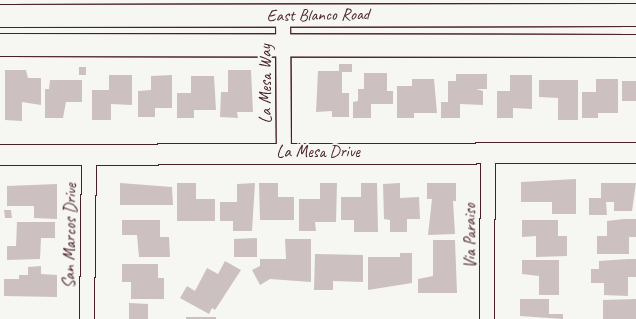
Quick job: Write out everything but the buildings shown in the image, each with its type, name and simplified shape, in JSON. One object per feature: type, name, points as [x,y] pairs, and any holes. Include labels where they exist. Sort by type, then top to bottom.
[{"type":"highway","name":"East Blanco Road","points":[[0,16],[636,15]]},
{"type":"highway","name":"East Blanco Road","points":[[0,45],[636,46]]},
{"type":"street","name":"La Mesa Way","points":[[283,16],[285,46],[284,152]]},
{"type":"street","name":"La Mesa Drive","points":[[0,155],[284,152],[636,153]]},
{"type":"street","name":"San Marcos Drive","points":[[87,319],[89,153]]},
{"type":"street","name":"Via Paraiso","points":[[487,319],[488,153]]}]
